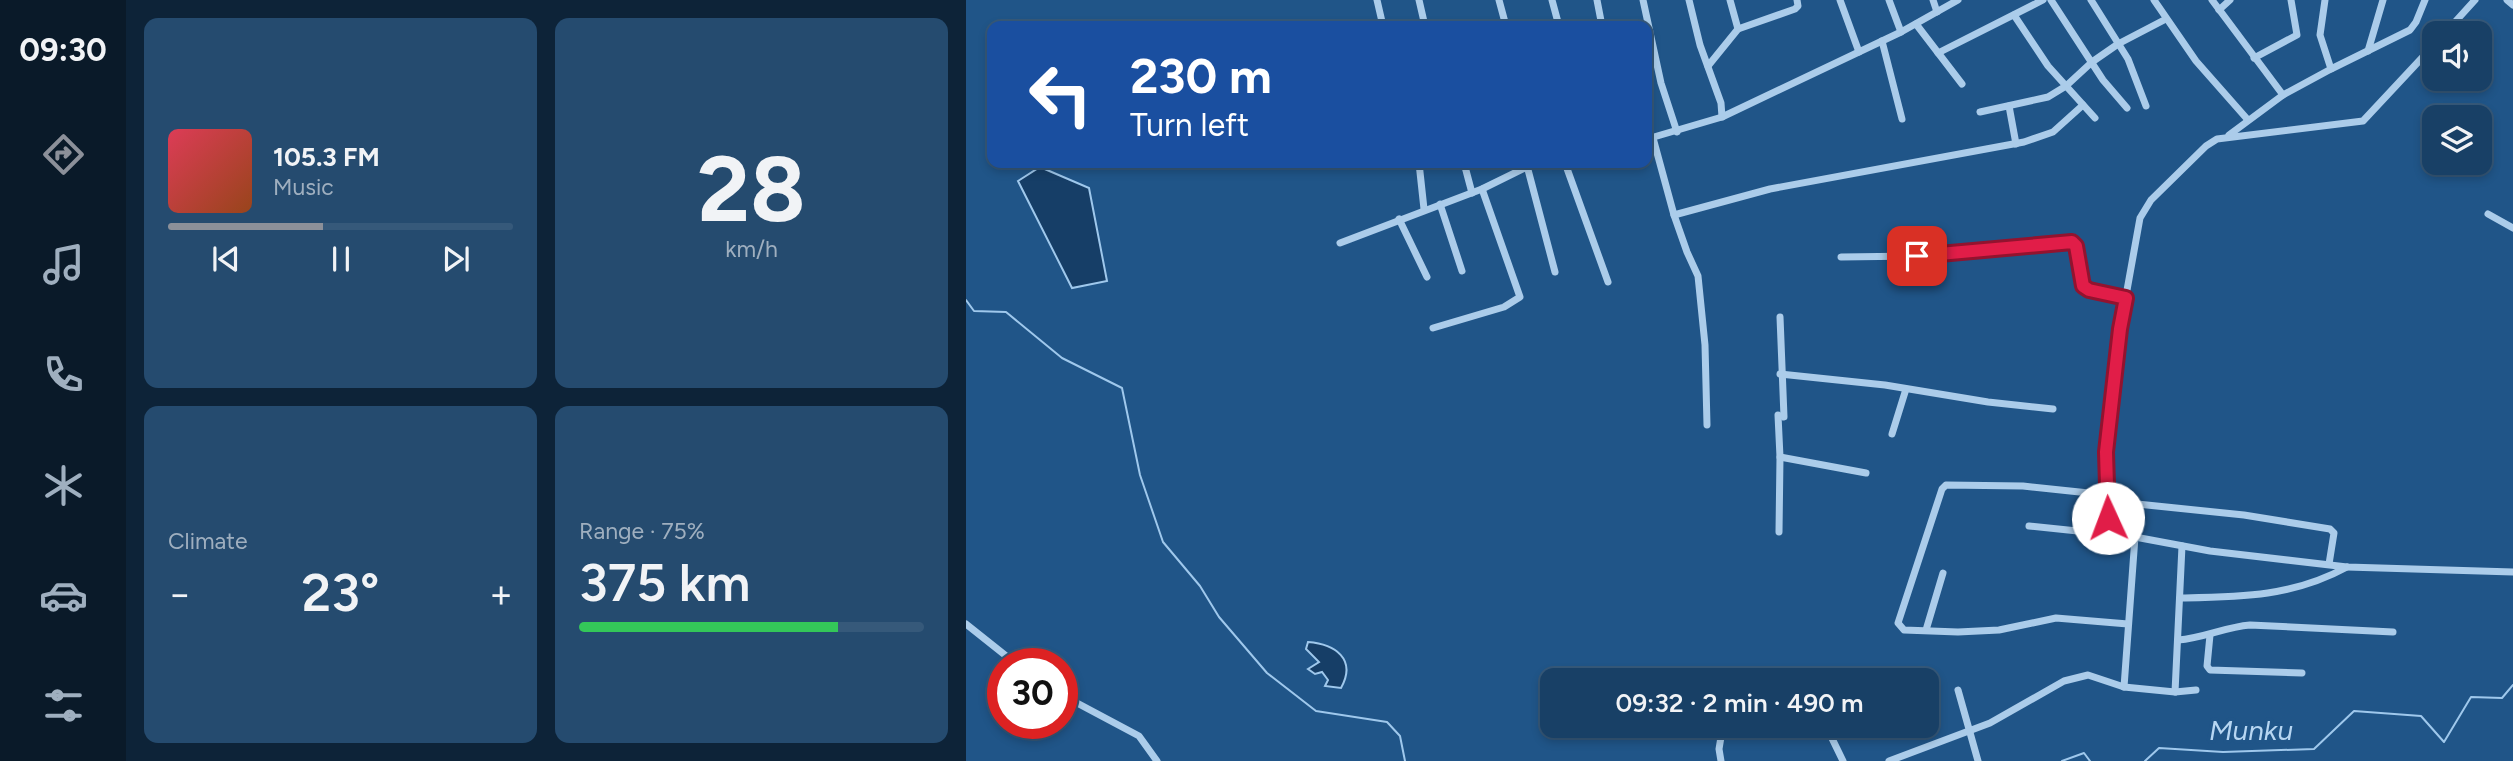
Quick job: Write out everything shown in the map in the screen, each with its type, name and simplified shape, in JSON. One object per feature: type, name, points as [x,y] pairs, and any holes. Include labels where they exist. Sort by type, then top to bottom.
[{"type":"street","points":[[1377,0],[1382,21]]},
{"type":"street","points":[[1419,0],[1424,21]]},
{"type":"street","points":[[1499,0],[1505,21]]},
{"type":"street","points":[[1552,0],[1558,21]]},
{"type":"street","points":[[1597,0],[1601,21]]},
{"type":"street","points":[[1643,0],[1648,21]]},
{"type":"street","points":[[1689,0],[1700,45],[1721,103],[1722,117]]},
{"type":"street","points":[[1730,0],[1738,29]]},
{"type":"street","points":[[1708,66],[1738,29],[1795,9],[1798,6],[1797,0]]},
{"type":"street","points":[[1840,0],[1859,52]]},
{"type":"street","points":[[1889,0],[1901,32]]},
{"type":"street","points":[[1933,0],[1937,12]]},
{"type":"street","points":[[1652,138],[1722,117],[1901,32],[1958,0]]},
{"type":"street","points":[[2019,0],[2025,10]]},
{"type":"street","points":[[1938,52],[2043,0]]},
{"type":"street","points":[[2051,0],[2092,62],[2127,108]]},
{"type":"street","points":[[2091,0],[2129,59],[2147,106]]},
{"type":"street","points":[[2154,0],[2196,61],[2248,120]]},
{"type":"street","points":[[2212,0],[2283,95]]},
{"type":"street","points":[[2219,10],[2230,0]]},
{"type":"street","points":[[2254,58],[2297,34],[2291,0]]},
{"type":"street","points":[[2325,0],[2321,41],[2331,69]]},
{"type":"street","points":[[2368,51],[2384,0]]},
{"type":"street","points":[[2109,535],[2106,452],[2120,329],[2134,247],[2144,208],[2206,146],[2229,136],[2283,95],[2410,30],[2425,0]]},
{"type":"street","points":[[2456,21],[2475,0]]},
{"type":"street","points":[[2507,0],[2513,5]]},
{"type":"street","points":[[2014,15],[2048,66],[2095,118]]},
{"type":"street","points":[[1980,112],[2048,97],[2118,44],[2166,19]]},
{"type":"street","points":[[1916,24],[1962,84]]},
{"type":"street","points":[[1882,41],[1902,119]]},
{"type":"street","points":[[1652,42],[1676,132]]},
{"type":"street","points":[[2229,136],[2363,121],[2422,58]]},
{"type":"street","points":[[1674,215],[1770,189],[2016,144],[2053,132],[2083,105]]},
{"type":"street","points":[[2008,106],[2016,144]]},
{"type":"street","points":[[1652,145],[1686,252],[1698,276],[1705,345],[1707,425]]},
{"type":"street","points":[[1420,168],[1424,209]]},
{"type":"street","points":[[1465,168],[1472,193]]},
{"type":"street","points":[[1339,243],[1424,209],[1482,190],[1523,168]]},
{"type":"street","points":[[1532,168],[1555,272]]},
{"type":"street","points":[[1567,168],[1608,282]]},
{"type":"street","points":[[1433,328],[1504,307],[1520,298],[1482,190]]},
{"type":"street","points":[[1440,204],[1462,271]]},
{"type":"street","points":[[2488,214],[2513,228]]},
{"type":"street","points":[[1399,219],[1427,277]]},
{"type":"street","points":[[1841,257],[1917,256],[2072,242],[2076,246],[2083,286],[2089,290],[2126,298]]},
{"type":"street","points":[[1779,532],[1780,317]]},
{"type":"street","points":[[1780,374],[2053,409]]},
{"type":"street","points":[[1892,435],[1906,389]]},
{"type":"street","points":[[1780,457],[1866,473]]},
{"type":"street","points":[[2128,624],[2056,618],[2013,628],[1958,632],[1904,630],[1898,623],[1929,524],[1946,485],[2023,486],[2330,529],[2334,533],[2329,564]]},
{"type":"street","points":[[2029,526],[2135,537],[2182,546],[2347,567],[2513,572]]},
{"type":"street","points":[[2123,687],[2135,537]]},
{"type":"street","points":[[2175,692],[2182,546]]},
{"type":"street","points":[[2180,598],[2266,594],[2324,579],[2347,567]]},
{"type":"street","points":[[1926,630],[1942,573]]},
{"type":"street","points":[[966,625],[996,648]]},
{"type":"street","points":[[2178,640],[2210,635],[2233,626],[2250,625],[2393,632]]},
{"type":"street","points":[[2210,635],[2207,666],[2210,670],[2302,673]]},
{"type":"street","points":[[1889,761],[1990,723],[2064,681],[2088,675],[2123,687],[2175,692],[2196,690]]},
{"type":"street","points":[[1958,690],[1978,761]]},
{"type":"street","points":[[1078,704],[1139,736],[1157,761]]},
{"type":"street","points":[[1721,738],[1721,761]]},
{"type":"street","points":[[1832,738],[1843,761]]},
{"type":"water","points":[[1042,168],[1089,188],[1107,281],[1072,288],[1018,181]]},
{"type":"water","points":[[1308,642],[1327,646],[1341,655],[1346,669],[1341,688],[1325,686],[1328,680],[1322,672],[1315,674],[1308,669],[1319,662],[1306,649]]},
{"type":"waterway","points":[[966,300],[974,311],[1006,312],[1062,358],[1122,388],[1140,475],[1163,542],[1200,586],[1219,617],[1267,673],[1316,711],[1387,722],[1400,736],[1405,761]]},
{"type":"waterway","name":"Munku","points":[[2145,761],[2159,748],[2223,752],[2314,749],[2354,711],[2421,716],[2444,742],[2471,697],[2502,698],[2513,685]]},
{"type":"waterway","name":"Munku","points":[[2062,761],[2084,753],[2090,761]]},
{"type":"route","points":[[1917,256],[2072,242],[2076,246],[2083,286],[2089,290],[2126,298],[2106,452],[2108,518]]}]
